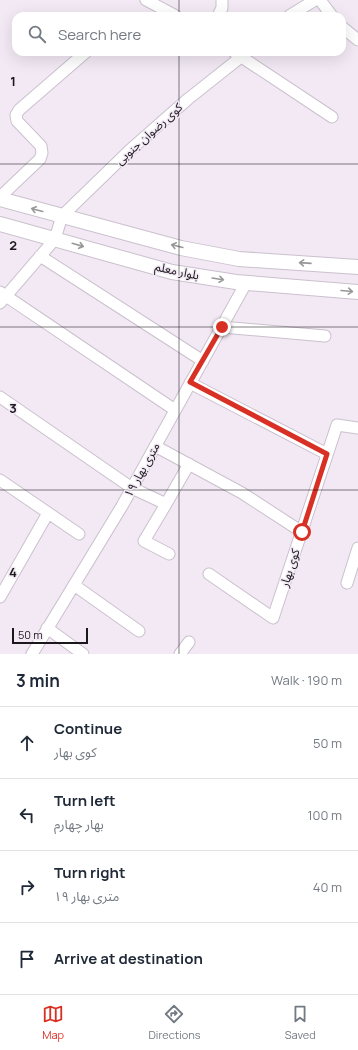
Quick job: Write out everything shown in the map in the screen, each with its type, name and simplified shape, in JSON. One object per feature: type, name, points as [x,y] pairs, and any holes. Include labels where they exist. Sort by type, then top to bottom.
[{"type":"main road","name":"بلوار معلم","points":[[0,198],[181,248],[239,259],[358,267]]},
{"type":"main road","name":"بلوار معلم","points":[[0,224],[172,272],[246,283],[358,292]]},
{"type":"street","points":[[146,0],[168,12]]},
{"type":"street","points":[[220,12],[222,8],[222,0]]},
{"type":"street","points":[[296,12],[315,0]]},
{"type":"street","points":[[320,0],[329,12]]},
{"type":"street","points":[[346,30],[358,40]]},
{"type":"street","points":[[0,198],[40,159],[42,153],[41,146],[17,121],[16,115],[19,110],[81,56]]},
{"type":"street","name":"کوی رضوان جنوبی","points":[[62,216],[130,150],[238,56]]},
{"type":"street","points":[[243,56],[332,118]]},
{"type":"street","points":[[62,216],[54,239],[2,297],[175,410]]},
{"type":"street","points":[[40,256],[202,361]]},
{"type":"street","name":"۱۹ متری بهار","points":[[32,654],[132,488],[246,283]]},
{"type":"street","points":[[222,327],[325,336]]},
{"type":"street","points":[[190,382],[327,454]]},
{"type":"street","points":[[0,397],[132,488],[166,504]]},
{"type":"street","name":"کوی بهار","points":[[209,574],[273,618],[337,425],[358,428]]},
{"type":"street","points":[[155,446],[242,493],[302,532]]},
{"type":"street","points":[[169,554],[144,542],[189,464]]},
{"type":"street","points":[[0,480],[79,534]]},
{"type":"street","points":[[0,597],[48,512]]},
{"type":"street","points":[[347,583],[358,548]]},
{"type":"street","points":[[74,584],[139,632]]},
{"type":"street","points":[[47,628],[83,654]]},
{"type":"street","points":[[180,654],[190,642]]},
{"type":"route","points":[[222,327],[190,382],[327,454],[302,532]]}]
